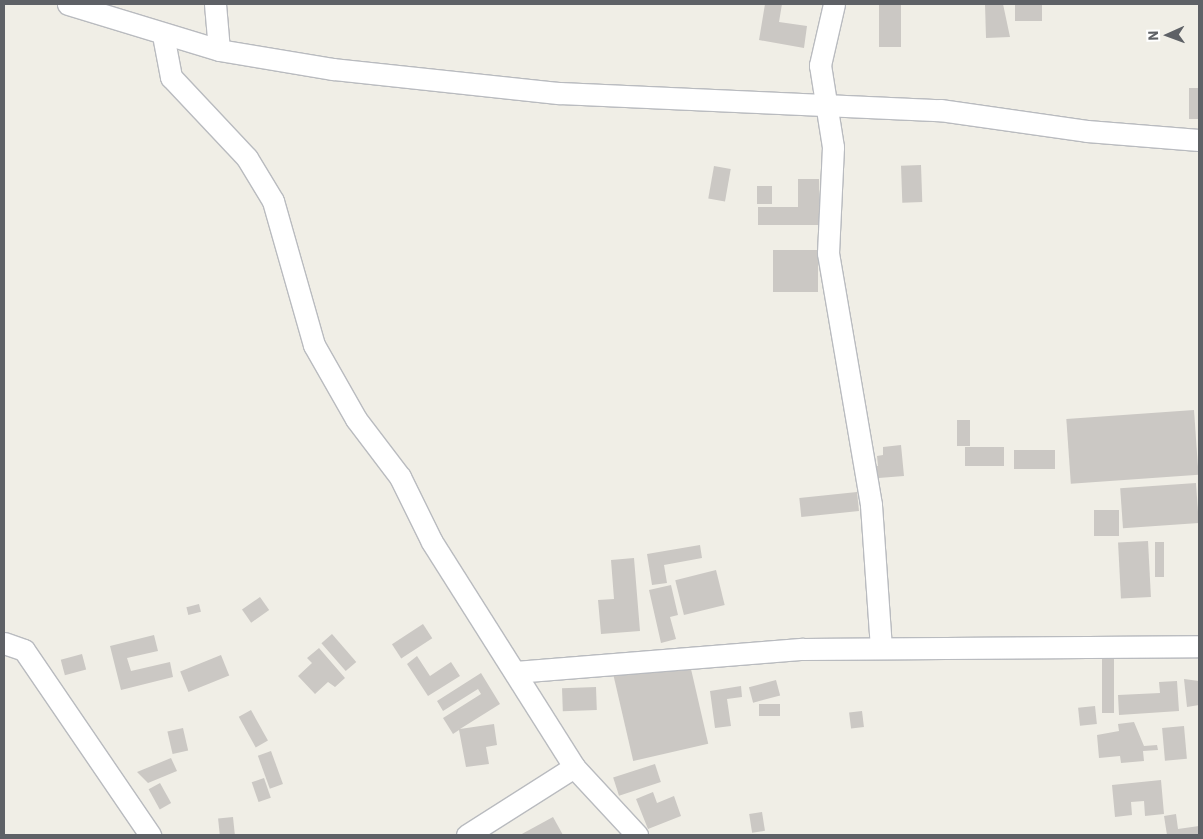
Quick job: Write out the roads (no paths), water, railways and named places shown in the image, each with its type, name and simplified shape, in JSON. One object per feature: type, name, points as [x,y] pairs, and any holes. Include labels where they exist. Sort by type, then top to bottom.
[{"type":"street","points":[[68,4],[163,35],[219,50],[333,69],[559,93],[940,110],[1088,131],[1199,140]]},
{"type":"street","points":[[215,4],[219,50]]},
{"type":"street","points":[[834,4],[821,52],[826,104],[833,147],[828,253],[832,294],[871,505],[881,648]]},
{"type":"street","points":[[163,35],[172,77],[247,158],[273,202],[314,345],[363,430],[400,478],[432,542],[574,767],[637,835]]},
{"type":"street","points":[[4,643],[24,650],[150,835]]},
{"type":"street","points":[[515,672],[713,654],[881,648],[1199,646]]},
{"type":"street","points":[[467,835],[574,767]]}]
